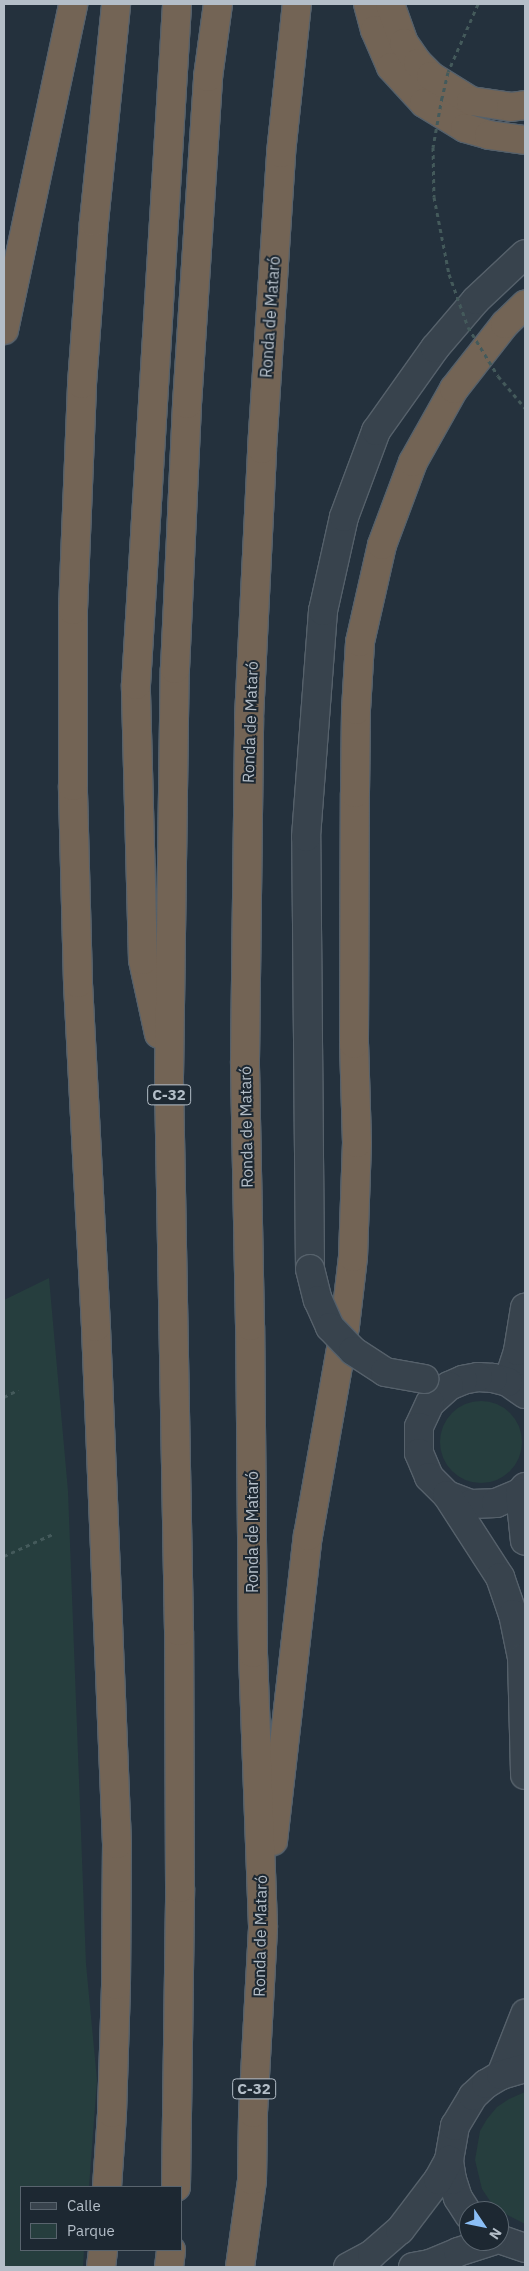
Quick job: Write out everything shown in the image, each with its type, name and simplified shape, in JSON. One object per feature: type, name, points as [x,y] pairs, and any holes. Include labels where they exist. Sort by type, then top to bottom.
[{"type":"highway","points":[[5,319],[73,4]]},
{"type":"highway","points":[[107,2186],[115,2015],[117,1844],[97,1337],[78,983],[73,786],[73,650],[76,508],[84,355],[94,222],[116,4]]},
{"type":"highway","points":[[169,1078],[143,960],[136,685],[177,4]]},
{"type":"highway","name":"C-32","points":[[176,2186],[180,1897],[179,1641],[169,1078],[175,670],[187,404],[208,78],[218,4]]},
{"type":"highway","name":"Ronda de Mataró","points":[[241,2259],[252,2180],[252,2113],[263,1926],[253,1653],[245,1061],[249,718],[262,449],[281,152],[297,4]]},
{"type":"highway","points":[[368,4],[375,30],[392,67],[424,104],[465,128],[489,135],[525,140]]},
{"type":"highway","points":[[390,4],[404,43],[418,63],[431,76],[471,101],[511,106],[525,104]]},
{"type":"highway","points":[[263,1926],[308,1536],[345,1326],[353,1257],[357,1142],[354,1044],[355,793],[356,710],[360,642],[382,545],[414,462],[454,389],[505,324],[525,305]]},
{"type":"highway","points":[[101,2267],[103,2251]]},
{"type":"highway","points":[[169,2267],[171,2251]]},
{"type":"street","points":[[525,254],[476,300],[441,341],[376,431],[344,517],[323,611],[306,837],[310,1268],[318,1300],[330,1326],[353,1350],[385,1372],[437,1382],[478,1377],[517,1388],[518,1351],[525,1308]]},
{"type":"street","points":[[437,1382],[419,1427],[419,1453],[429,1477],[447,1495],[500,1577],[513,1614],[522,1658],[525,1775]]},
{"type":"street","points":[[447,1495],[471,1504],[496,1504],[522,1490],[525,1541]]},
{"type":"street","points":[[461,2201],[455,2189],[449,2160],[454,2126],[462,2110],[473,2096],[513,2071],[525,2014]]},
{"type":"street","points":[[348,2267],[372,2254],[400,2230],[438,2180],[449,2160]]},
{"type":"street","points":[[509,2243],[525,2248]]},
{"type":"street","points":[[413,2267],[430,2264],[461,2251]]},
{"type":"path","points":[[478,4],[448,72],[442,97],[433,148],[434,197],[449,274],[468,327],[498,376],[525,408]]},
{"type":"path","points":[[4,1397],[18,1390]]},
{"type":"path","points":[[4,1556],[53,1534]]},
{"type":"green space","points":[[49,1278],[68,1491],[86,1964],[97,2080],[89,2186],[20,2186],[20,2251],[84,2251],[83,2267],[4,2267],[4,1300]]},
{"type":"green space","points":[[481,1401],[497,1404],[510,1413],[519,1426],[522,1442],[519,1458],[510,1471],[497,1480],[481,1483],[465,1480],[452,1471],[443,1458],[440,1442],[443,1426],[452,1413],[465,1404]]},
{"type":"green space","points":[[525,2092],[525,2224],[509,2216],[509,2201],[490,2201],[482,2189],[475,2160],[480,2131],[497,2107]]}]
